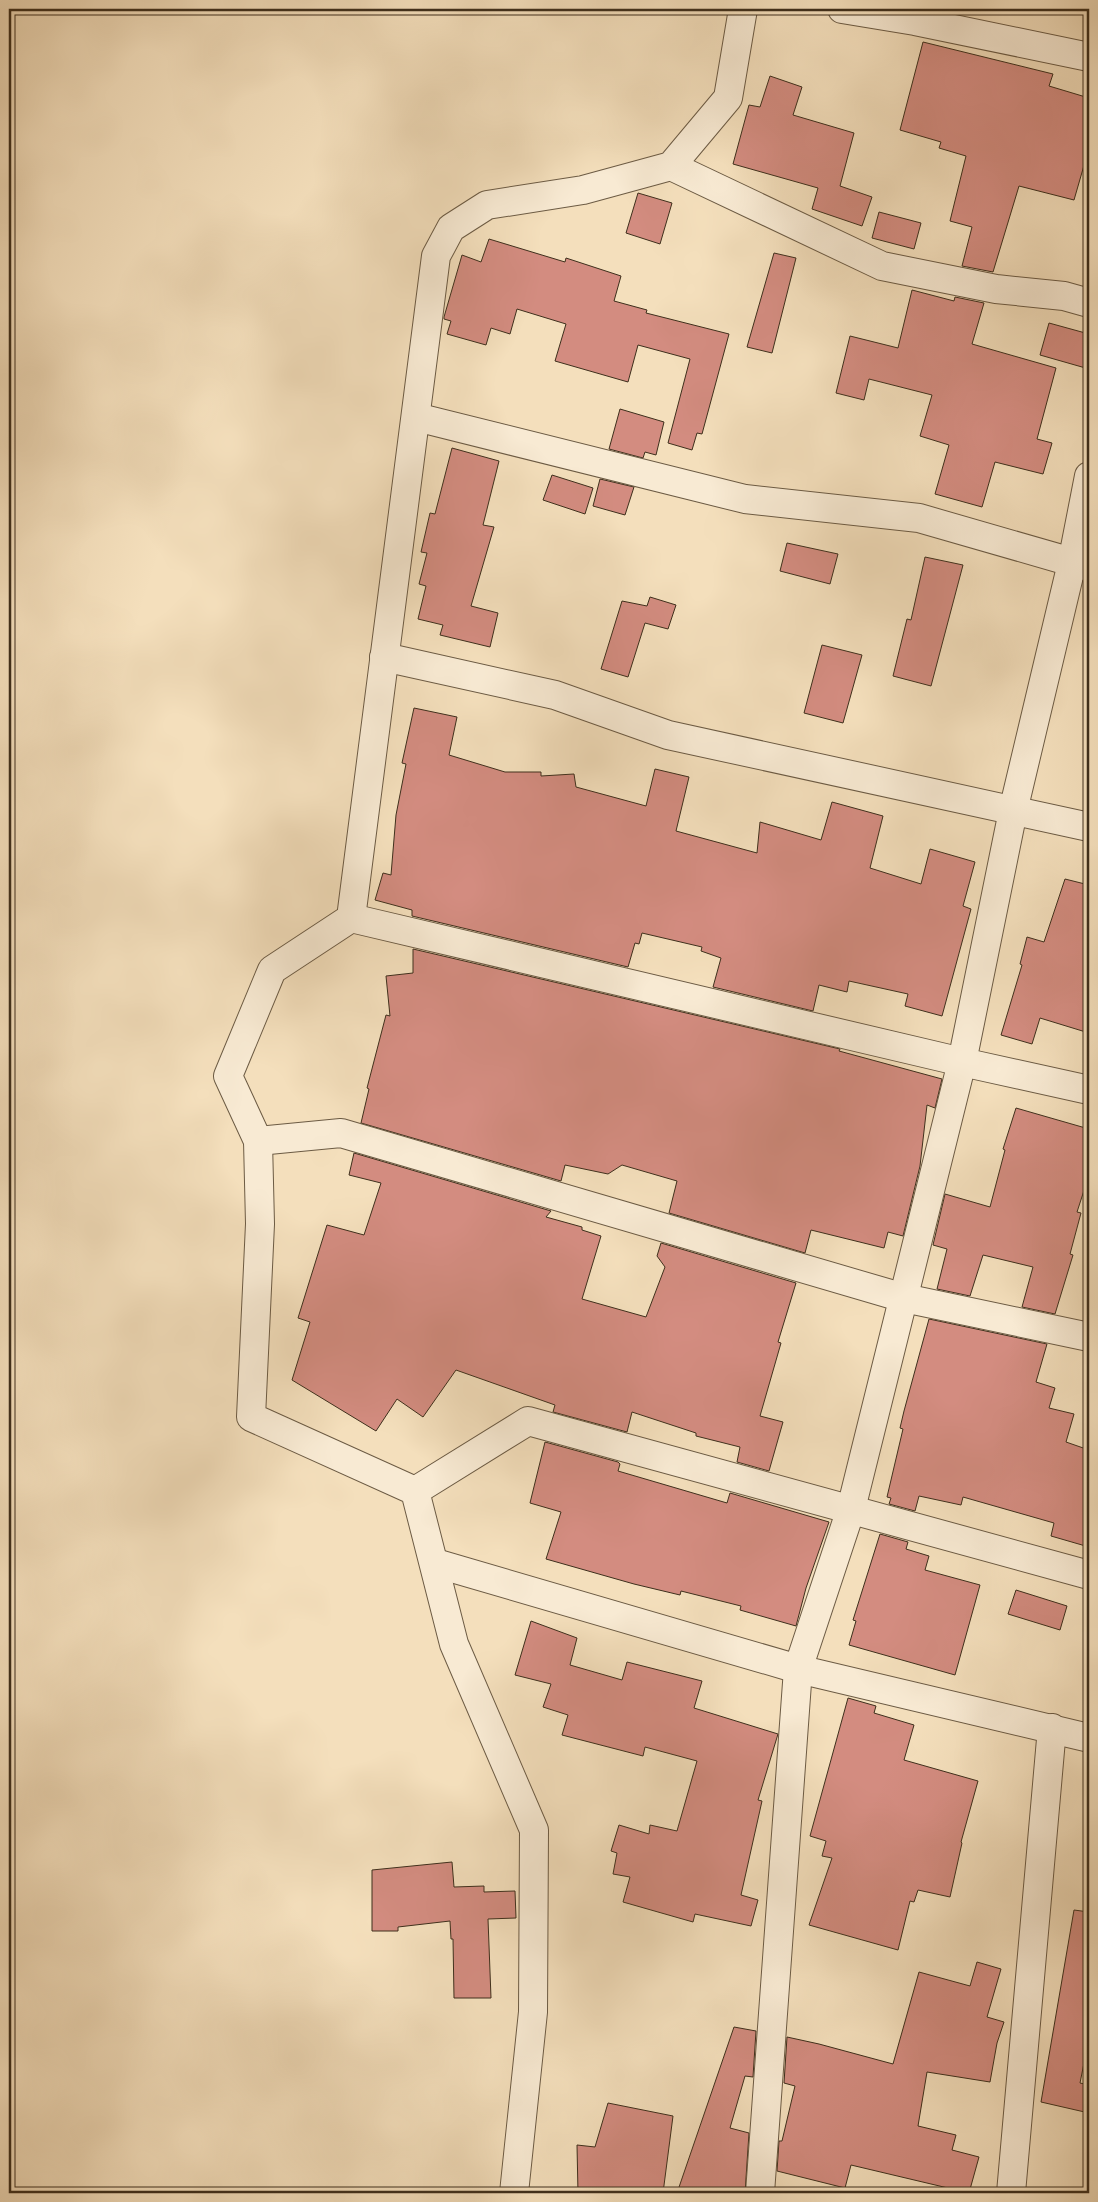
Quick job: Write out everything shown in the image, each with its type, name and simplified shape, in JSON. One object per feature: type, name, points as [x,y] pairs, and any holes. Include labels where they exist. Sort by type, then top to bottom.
[{"type":"street","points":[[351,918],[436,256],[451,228],[487,205],[583,190],[671,166],[728,98],[743,9]]},
{"type":"street","points":[[842,9],[916,15],[1089,57]]},
{"type":"street","points":[[671,166],[882,266],[996,289],[1064,296],[1089,303]]},
{"type":"street","points":[[416,417],[745,499],[919,518],[1080,565]]},
{"type":"street","points":[[760,2193],[798,1669],[851,1509],[962,1062],[1013,811],[1080,565],[1089,476]]},
{"type":"street","points":[[384,657],[555,695],[668,735],[1089,827]]},
{"type":"street","points":[[415,1491],[251,1417],[260,1224],[258,1141],[228,1076],[272,970],[351,918],[962,1062],[1089,1090]]},
{"type":"street","points":[[258,1141],[341,1133],[904,1298],[1089,1337]]},
{"type":"street","points":[[415,1491],[528,1421],[1089,1575]]},
{"type":"street","points":[[415,1491],[435,1563],[454,1644],[534,1830],[533,2012],[514,2193]]},
{"type":"street","points":[[435,1563],[798,1669],[1089,1738]]},
{"type":"street","points":[[1011,2193],[1052,1728]]},
{"type":"building","points":[[923,42],[1053,74],[1049,86],[1089,98],[1089,148],[1074,200],[1019,186],[993,272],[962,266],[972,227],[950,221],[966,156],[939,148],[941,142],[900,130]]},
{"type":"building","points":[[770,76],[802,87],[793,115],[854,133],[840,186],[872,197],[862,226],[812,209],[818,188],[733,164],[749,105],[760,107]]},
{"type":"building","points":[[638,193],[672,203],[660,244],[626,233]]},
{"type":"building","points":[[879,212],[921,223],[914,249],[872,238]]},
{"type":"building","points":[[489,239],[565,262],[566,258],[621,276],[614,301],[647,310],[646,313],[729,334],[702,434],[697,433],[692,450],[668,443],[690,359],[638,345],[628,382],[555,361],[566,324],[517,309],[510,334],[491,328],[486,345],[447,334],[451,321],[444,319],[444,317],[462,255],[481,262]]},
{"type":"building","points":[[774,253],[796,258],[772,353],[747,347]]},
{"type":"building","points":[[912,290],[954,301],[955,297],[984,303],[972,344],[1056,368],[1037,439],[1052,443],[1043,474],[995,462],[982,507],[935,494],[949,445],[920,436],[932,395],[869,379],[864,400],[836,393],[850,336],[898,348]]},
{"type":"building","points":[[1049,323],[1089,334],[1089,369],[1040,355]]},
{"type":"building","points":[[620,409],[664,422],[656,455],[645,452],[643,458],[609,449]]},
{"type":"building","points":[[452,448],[499,461],[483,525],[494,527],[471,606],[498,613],[490,647],[440,635],[443,625],[418,619],[426,586],[419,584],[427,553],[421,552],[430,513],[435,514]]},
{"type":"building","points":[[552,475],[593,488],[585,514],[543,500]]},
{"type":"building","points":[[600,479],[634,487],[625,515],[593,506]]},
{"type":"building","points":[[787,543],[838,554],[830,584],[780,571]]},
{"type":"building","points":[[925,557],[963,565],[931,686],[893,676],[907,619],[911,620]]},
{"type":"building","points":[[650,597],[676,605],[668,629],[645,623],[628,677],[601,669],[622,601],[647,606]]},
{"type":"building","points":[[822,645],[862,655],[843,723],[804,713]]},
{"type":"building","points":[[414,708],[457,717],[449,755],[505,772],[541,772],[541,776],[574,774],[576,787],[646,806],[655,769],[689,777],[676,831],[757,853],[760,822],[821,840],[832,802],[883,816],[870,868],[921,884],[930,849],[975,862],[963,906],[971,909],[942,1016],[905,1006],[908,994],[849,981],[847,992],[819,985],[813,1011],[713,987],[721,958],[701,951],[702,947],[642,933],[639,944],[635,943],[628,967],[412,916],[412,910],[375,900],[383,873],[391,875],[396,815],[406,764],[402,763]]},
{"type":"building","points":[[1065,879],[1089,885],[1089,1033],[1040,1018],[1032,1044],[1001,1035],[1022,965],[1020,964],[1027,937],[1044,942]]},
{"type":"building","points":[[413,949],[840,1049],[839,1051],[942,1079],[935,1108],[927,1105],[920,1166],[903,1236],[888,1232],[884,1248],[811,1230],[805,1253],[669,1213],[677,1181],[622,1165],[608,1174],[565,1165],[561,1181],[361,1123],[369,1089],[367,1088],[386,1015],[390,1016],[386,976],[413,973]]},
{"type":"building","points":[[1016,1108],[1089,1129],[1089,1175],[1077,1212],[1081,1213],[1070,1254],[1073,1255],[1055,1314],[1022,1307],[1033,1267],[983,1255],[970,1296],[937,1289],[947,1249],[933,1245],[945,1194],[990,1207],[1005,1150],[1003,1149]]},
{"type":"building","points":[[354,1153],[551,1211],[546,1217],[582,1227],[582,1230],[601,1236],[582,1299],[646,1317],[665,1267],[657,1256],[661,1243],[796,1283],[778,1342],[781,1343],[760,1416],[783,1422],[769,1471],[737,1462],[740,1447],[696,1436],[696,1433],[632,1412],[627,1432],[553,1412],[555,1405],[456,1370],[423,1417],[397,1399],[376,1431],[292,1380],[310,1322],[298,1318],[327,1225],[364,1235],[381,1183],[349,1175]]},
{"type":"building","points":[[929,1319],[1047,1344],[1036,1382],[1055,1388],[1049,1408],[1074,1414],[1066,1442],[1089,1450],[1089,1547],[1051,1536],[1054,1523],[963,1497],[961,1505],[919,1496],[915,1511],[889,1504],[891,1498],[887,1497],[903,1429],[900,1428]]},
{"type":"building","points":[[545,1442],[618,1462],[620,1464],[618,1471],[727,1503],[730,1493],[829,1522],[806,1588],[796,1626],[740,1610],[741,1606],[681,1591],[680,1595],[634,1584],[546,1559],[561,1512],[530,1503]]},
{"type":"building","points":[[880,1534],[908,1542],[906,1549],[929,1556],[925,1570],[980,1585],[955,1675],[849,1645],[856,1621],[853,1620]]},
{"type":"building","points":[[1016,1590],[1067,1606],[1060,1630],[1008,1614]]},
{"type":"building","points":[[531,1621],[577,1638],[570,1665],[622,1680],[627,1662],[702,1681],[694,1708],[778,1734],[758,1800],[762,1801],[741,1895],[758,1900],[751,1926],[695,1914],[693,1922],[623,1902],[630,1877],[613,1874],[617,1853],[611,1851],[619,1825],[649,1834],[650,1825],[677,1831],[697,1761],[645,1747],[643,1756],[562,1735],[568,1715],[543,1707],[551,1684],[515,1675]]},
{"type":"building","points":[[848,1698],[876,1706],[874,1713],[914,1725],[904,1760],[978,1781],[961,1842],[950,1897],[918,1890],[914,1902],[910,1901],[898,1950],[809,1925],[832,1858],[822,1856],[826,1841],[810,1836]]},
{"type":"building","points":[[452,1862],[454,1887],[484,1886],[484,1892],[515,1891],[516,1918],[488,1919],[491,1998],[454,1998],[453,1939],[451,1939],[450,1921],[398,1927],[398,1931],[372,1931],[372,1870]]},
{"type":"building","points":[[1074,1910],[1089,1912],[1089,2038],[1080,2083],[1089,2085],[1089,2113],[1041,2102]]},
{"type":"building","points":[[977,1962],[1001,1969],[987,2017],[1004,2022],[997,2043],[990,2082],[927,2072],[918,2126],[956,2135],[952,2150],[979,2157],[969,2193],[851,2165],[845,2188],[777,2171],[779,2141],[782,2141],[795,2086],[784,2083],[787,2037],[893,2064],[919,1972],[970,1986]]},
{"type":"building","points":[[734,2027],[756,2031],[753,2077],[745,2076],[730,2128],[749,2133],[745,2193],[677,2193]]},
{"type":"building","points":[[608,2103],[673,2116],[663,2193],[578,2193],[577,2145],[595,2147]]}]
